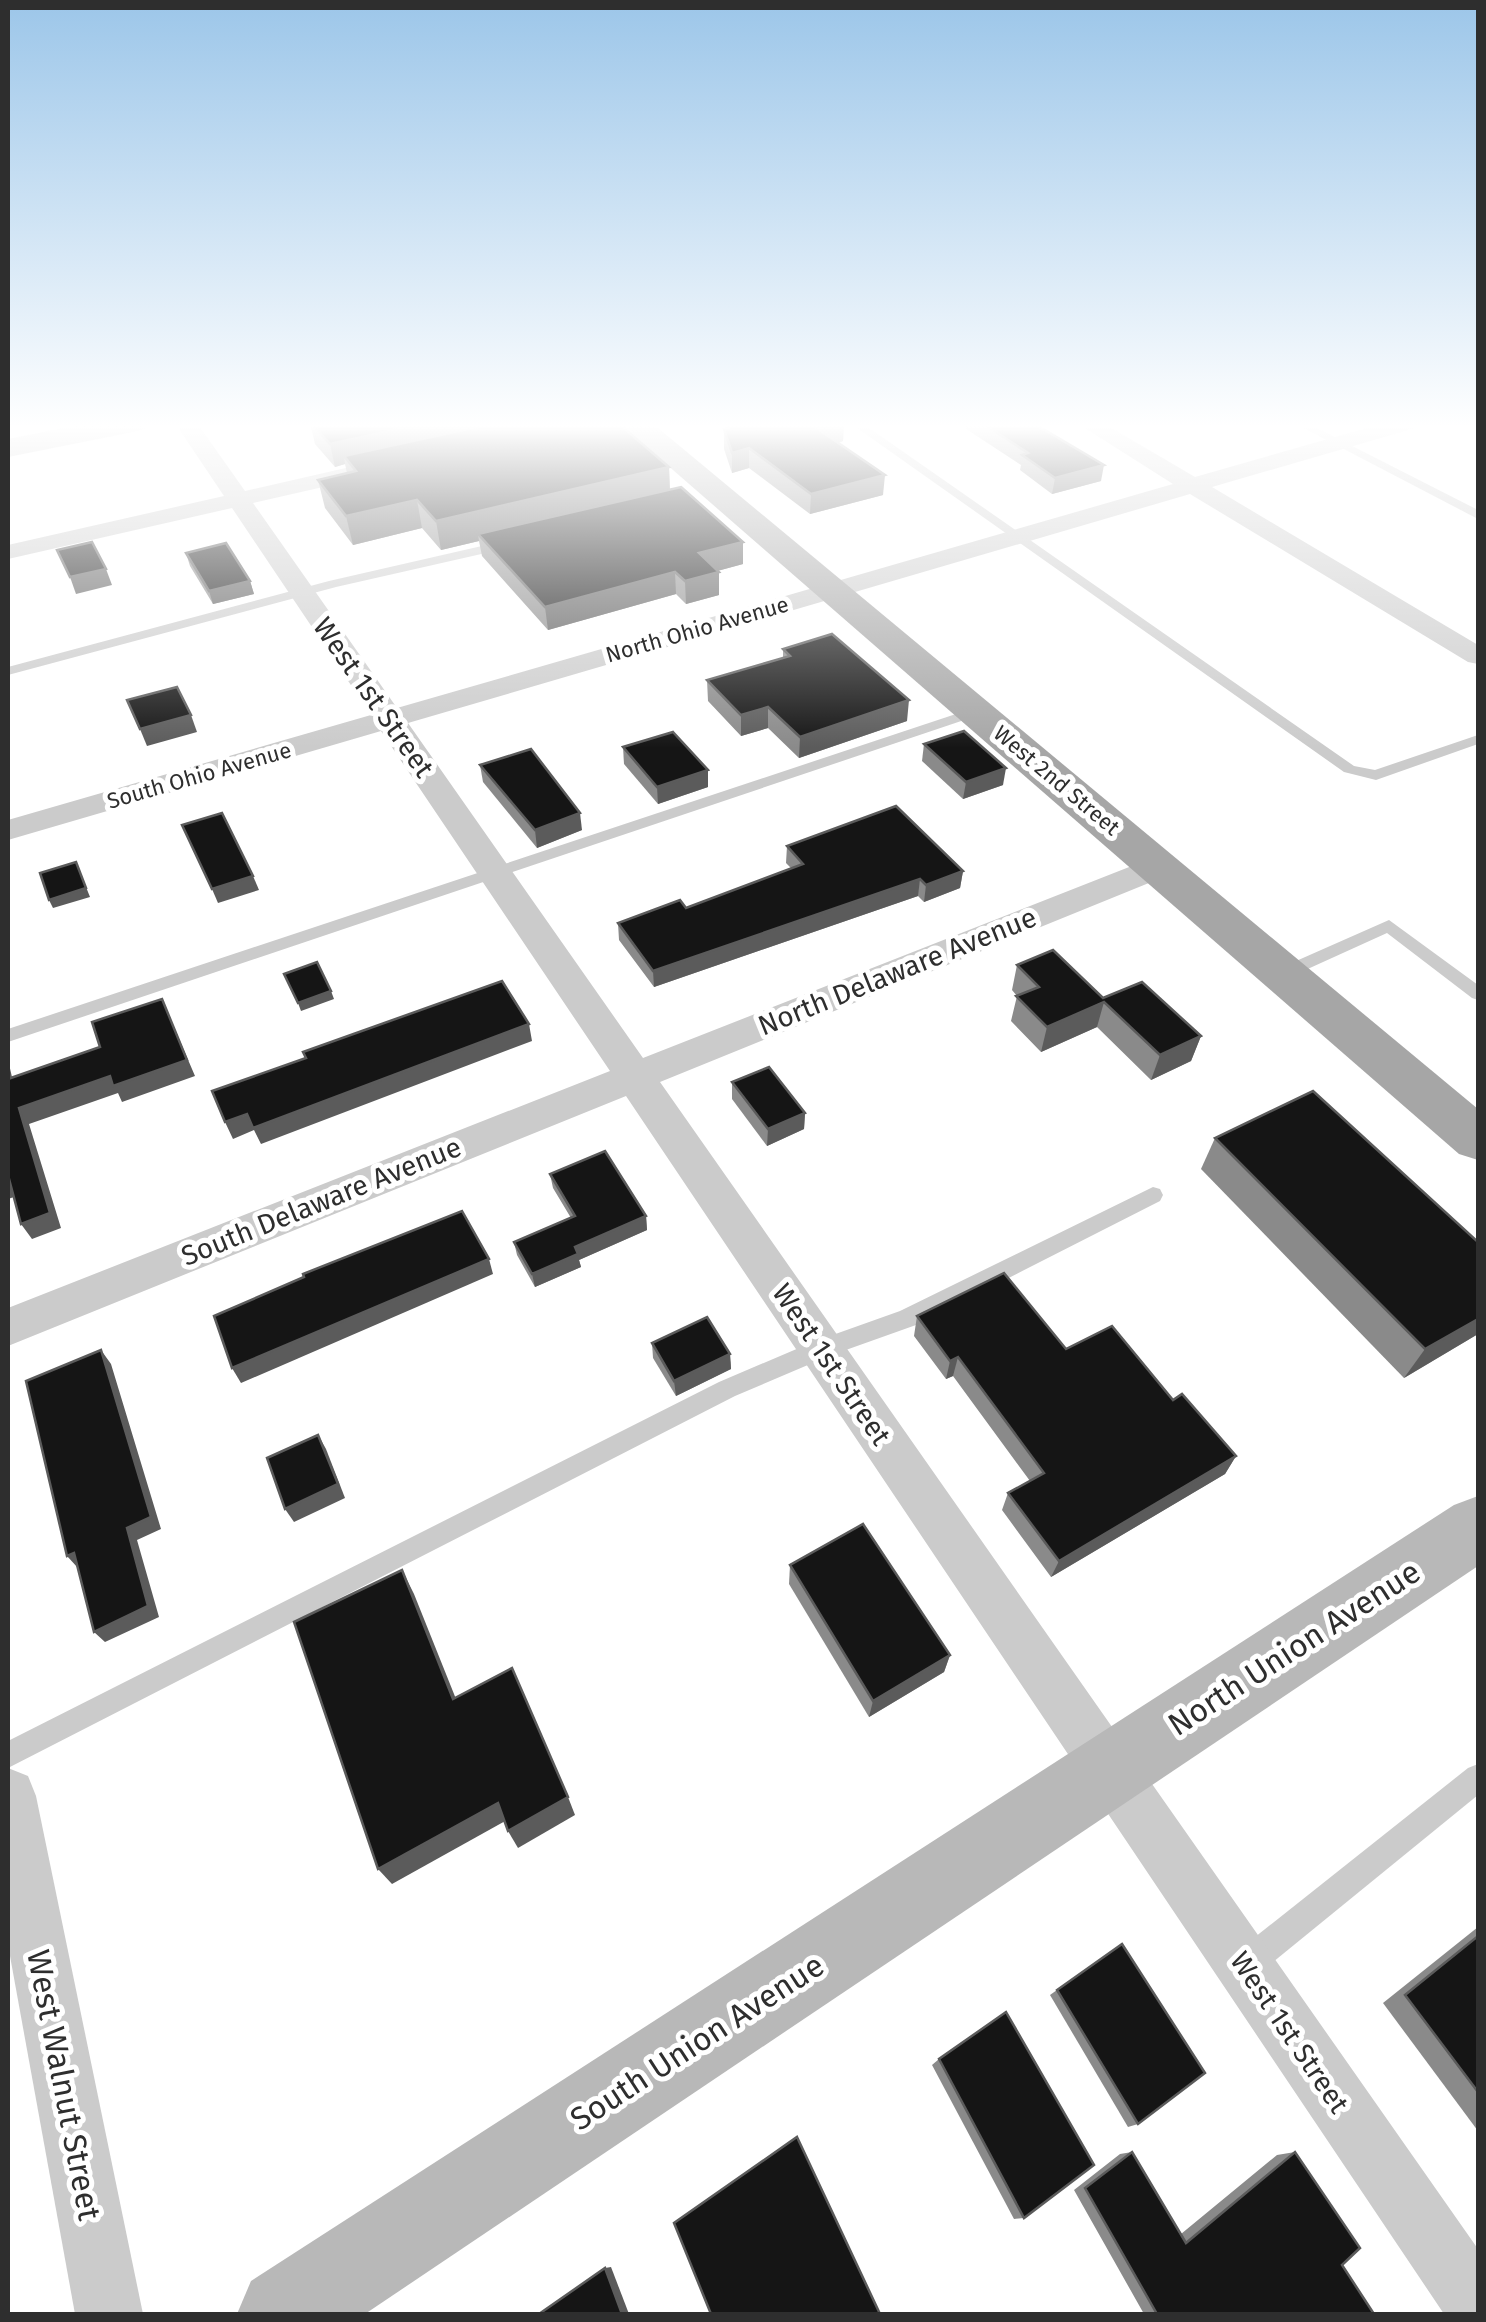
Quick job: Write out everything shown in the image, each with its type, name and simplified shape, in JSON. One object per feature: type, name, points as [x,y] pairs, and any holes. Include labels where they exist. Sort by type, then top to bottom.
[{"type":"main road","name":"West 2nd Street","points":[[758,531],[833,589],[1478,1139]]},
{"type":"main road","name":"North Union Avenue","points":[[1110,1769],[1478,1528]]},
{"type":"main road","name":"South Union Avenue","points":[[284,2314],[1110,1769]]},
{"type":"street","points":[[8,552],[99,531]]},
{"type":"street","name":"West 1st Street","points":[[260,531],[1478,2306]]},
{"type":"street","name":"North Ohio Avenue","points":[[390,720],[1032,531]]},
{"type":"street","points":[[1270,531],[1478,656]]},
{"type":"street","name":"South Ohio Avenue","points":[[8,830],[390,720]]},
{"type":"street","name":"North Delaware Avenue","points":[[634,1075],[1159,867]]},
{"type":"street","name":"South Delaware Avenue","points":[[8,1327],[634,1075]]},
{"type":"street","name":"West Walnut Street","points":[[8,1796],[109,2314]]},
{"type":"lane","points":[[1009,531],[1349,769],[1376,775],[1387,773],[1478,739]]},
{"type":"lane","points":[[8,671],[302,593],[526,540]]},
{"type":"lane","points":[[8,1036],[977,711]]},
{"type":"lane","points":[[1284,974],[1389,926],[1478,994]]},
{"type":"lane","points":[[8,1755],[727,1389],[821,1348],[908,1318],[1153,1195]]},
{"type":"lane","points":[[1244,1966],[1478,1778]]},
{"type":"building","points":[[731,531],[743,542],[699,553],[719,572],[685,581],[675,572],[545,607],[478,534]]},
{"type":"building","points":[[92,542],[106,569],[70,577],[57,550]]},
{"type":"building","points":[[226,543],[250,581],[209,591],[186,553]]},
{"type":"building","points":[[832,634],[909,700],[800,737],[768,707],[741,715],[707,680],[790,656],[783,649]]},
{"type":"building","points":[[177,687],[191,715],[140,729],[127,700]]},
{"type":"building","points":[[964,731],[1006,768],[966,782],[924,744]]},
{"type":"building","points":[[673,732],[708,770],[657,787],[623,747]]},
{"type":"building","points":[[531,749],[580,813],[535,830],[480,765]]},
{"type":"building","points":[[896,806],[963,871],[926,885],[920,879],[653,971],[618,923],[680,900],[686,908],[803,864],[787,846]]},
{"type":"building","points":[[222,813],[253,876],[212,889],[182,825]]},
{"type":"building","points":[[76,862],[86,888],[49,900],[40,873]]},
{"type":"building","points":[[1053,950],[1103,998],[1142,982],[1201,1036],[1160,1055],[1104,1002],[1047,1027],[1016,996],[1039,987],[1017,965]]},
{"type":"building","points":[[317,962],[331,991],[298,1003],[284,974]]},
{"type":"building","points":[[502,981],[529,1024],[253,1128],[247,1114],[225,1122],[212,1091],[306,1058],[303,1052]]},
{"type":"building","points":[[162,999],[187,1060],[113,1086],[110,1076],[19,1108],[50,1213],[21,1224],[8,1180],[8,1079],[100,1047],[92,1022]]},
{"type":"building","points":[[769,1067],[805,1113],[768,1129],[732,1082]]},
{"type":"building","points":[[1313,1091],[1478,1242],[1478,1319],[1425,1349],[1215,1138]]},
{"type":"building","points":[[605,1151],[646,1216],[575,1247],[578,1254],[532,1274],[514,1242],[575,1216],[550,1174]]},
{"type":"building","points":[[462,1211],[489,1259],[232,1368],[214,1316],[304,1277],[303,1274]]},
{"type":"building","points":[[1004,1273],[1066,1349],[1112,1326],[1173,1400],[1182,1394],[1236,1456],[1059,1561],[1008,1493],[1044,1473],[958,1357],[950,1361],[917,1316]]},
{"type":"building","points":[[707,1317],[730,1354],[674,1381],[652,1343]]},
{"type":"building","points":[[101,1350],[151,1517],[127,1528],[148,1606],[94,1632],[74,1553],[67,1556],[26,1381]]},
{"type":"building","points":[[318,1435],[338,1484],[285,1509],[267,1458]]},
{"type":"building","points":[[863,1524],[950,1655],[873,1701],[790,1565]]},
{"type":"building","points":[[402,1570],[453,1699],[512,1668],[568,1797],[508,1831],[498,1803],[378,1869],[294,1622]]},
{"type":"building","points":[[1478,1936],[1478,2092],[1405,1995]]},
{"type":"building","points":[[1122,1944],[1205,2073],[1138,2124],[1057,1990]]},
{"type":"building","points":[[1006,2012],[1094,2165],[1024,2218],[939,2059]]},
{"type":"building","points":[[797,2137],[880,2314],[711,2314],[674,2223]]},
{"type":"building","points":[[1132,2152],[1186,2243],[1295,2152],[1360,2248],[1342,2265],[1374,2314],[1157,2314],[1085,2188]]},
{"type":"building","points":[[605,2268],[622,2314],[539,2314]]}]
